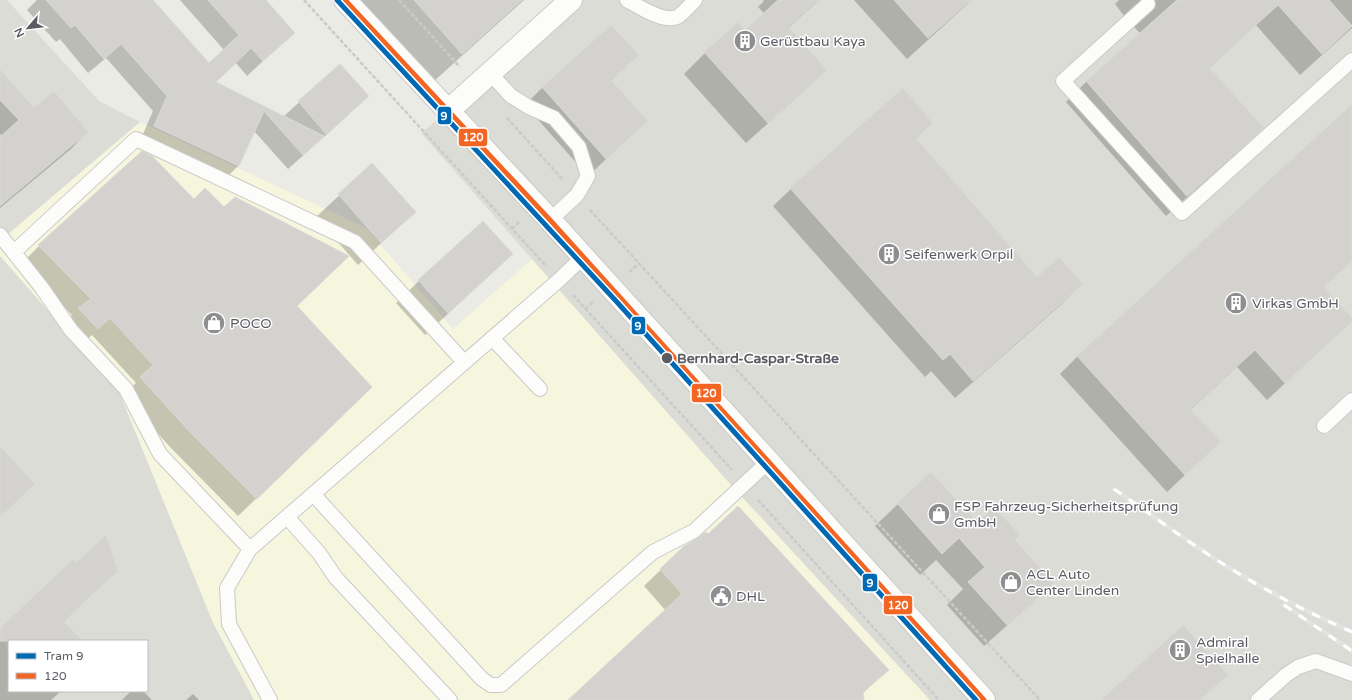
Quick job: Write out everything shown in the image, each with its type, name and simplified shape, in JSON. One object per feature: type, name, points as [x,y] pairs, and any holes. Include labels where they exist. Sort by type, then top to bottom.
[{"type":"street","points":[[345,0],[550,220],[984,700]]},
{"type":"street","points":[[448,111],[571,0]]},
{"type":"lane","points":[[627,0],[665,19],[677,17],[695,0]]},
{"type":"lane","points":[[1148,4],[1063,80],[1182,213],[1352,60]]},
{"type":"lane","points":[[483,79],[529,107],[554,118],[579,147],[588,176],[577,195],[550,220]]},
{"type":"lane","points":[[14,252],[136,138],[355,242],[384,278],[464,362]]},
{"type":"lane","points":[[0,235],[42,288],[72,330],[126,389],[160,454],[250,549]]},
{"type":"lane","points":[[270,700],[230,624],[227,588],[250,549],[559,280],[583,257]]},
{"type":"lane","points":[[492,338],[540,389]]},
{"type":"lane","points":[[1324,426],[1352,400]]},
{"type":"lane","points":[[313,494],[482,680],[491,686],[501,685],[653,552],[694,531],[768,462]]},
{"type":"lane","points":[[287,517],[319,553],[336,578],[450,700]]},
{"type":"lane","points":[[1258,700],[1286,675],[1298,667],[1316,661],[1352,674]]},
{"type":"path","points":[[304,0],[939,700]]},
{"type":"path","points":[[399,0],[483,79]]},
{"type":"path","points":[[502,114],[1040,700]]},
{"type":"shaded area","points":[[0,0],[7,0],[99,101],[140,122],[0,241]]},
{"type":"shaded area","points":[[571,0],[1352,0],[1352,700],[930,700],[732,486],[421,133],[453,107]]},
{"type":"shaded area","points":[[140,122],[366,228],[453,329],[532,259],[732,486],[930,700],[254,700],[213,623],[119,392],[0,256],[0,241],[6,235]]},
{"type":"shaded area","points":[[0,256],[119,392],[213,623],[254,700],[0,700]]},
{"type":"building","points":[[46,0],[153,0],[209,63],[239,35],[208,0],[266,0],[295,33],[263,61],[251,48],[216,82],[324,136],[303,155],[264,111],[239,166],[154,126],[167,96],[121,44],[104,59],[75,25],[71,28]]},
{"type":"building","points":[[414,0],[522,0],[462,54]]},
{"type":"building","points":[[778,0],[818,0],[788,27],[827,70],[768,123],[704,52],[738,22],[745,30]]},
{"type":"building","points":[[894,0],[971,0],[928,38]]},
{"type":"building","points":[[1177,0],[1329,0],[1352,26],[1322,54],[1278,5],[1209,67],[1264,128],[1187,196],[1086,81]]},
{"type":"building","points":[[611,25],[639,55],[611,80],[648,121],[606,159],[542,87]]},
{"type":"building","points":[[340,64],[369,96],[326,134],[298,101]]},
{"type":"building","points":[[0,69],[34,108],[54,91],[88,132],[0,206],[0,137],[19,120],[0,100]]},
{"type":"building","points":[[903,88],[933,123],[916,138],[1037,277],[1059,257],[1083,284],[973,381],[950,354],[943,360],[790,188]]},
{"type":"building","name":"Virkas GmbH","points":[[1352,104],[1352,261],[1324,287],[1352,318],[1352,322],[1285,383],[1255,350],[1190,409],[1221,442],[1185,475],[1077,356]]},
{"type":"building","name":"POCO","points":[[142,151],[152,156],[194,199],[205,188],[224,207],[235,197],[349,256],[297,306],[372,387],[257,499],[189,431],[140,377],[153,365],[110,318],[98,329],[78,308],[91,299],[38,245]]},
{"type":"building","points":[[372,163],[416,212],[381,243],[338,194]]},
{"type":"building","points":[[483,221],[513,254],[448,313],[418,280]]},
{"type":"building","points":[[0,446],[35,484],[0,517]]},
{"type":"building","points":[[931,472],[977,522],[994,507],[1020,535],[1015,540],[1054,583],[1007,625],[968,582],[985,567],[959,538],[942,554],[897,503]]},
{"type":"building","points":[[738,506],[889,670],[863,692],[864,700],[568,700],[682,594],[660,569],[684,546],[706,532],[708,534]]},
{"type":"building","points":[[106,535],[118,571],[63,621],[82,640],[0,641],[0,628],[73,559],[76,563]]},
{"type":"building","name":"Admiral Spielhalle","points":[[1183,625],[1228,675],[1200,700],[1101,700]]},
{"type":"railway","points":[[1114,489],[1213,558],[1289,602],[1352,632]]},
{"type":"railway","points":[[1284,605],[1352,651]]},
{"type":"tram line","name":"9","points":[[337,0],[616,301],[976,700]]},
{"type":"transit line","name":"120","points":[[345,0],[550,220],[984,700]]},
{"type":"place","name":"Gerüstbau Kaya","points":[[745,41]]},
{"type":"place","name":"Seifenwerk Orpil","points":[[889,254]]},
{"type":"place","name":"Virkas GmbH","points":[[1236,303]]},
{"type":"place","name":"POCO","points":[[214,323]]},
{"type":"place","name":"Bernhard-Caspar-Straße","points":[[667,358]]},
{"type":"place","name":"FSP Fahrzeug-Sicherheitsprüfung GmbH","points":[[939,514]]},
{"type":"place","name":"ACL Auto Center Linden","points":[[1011,582]]},
{"type":"place","name":"DHL","points":[[721,596]]},
{"type":"place","name":"Admiral Spielhalle","points":[[1180,650]]}]
